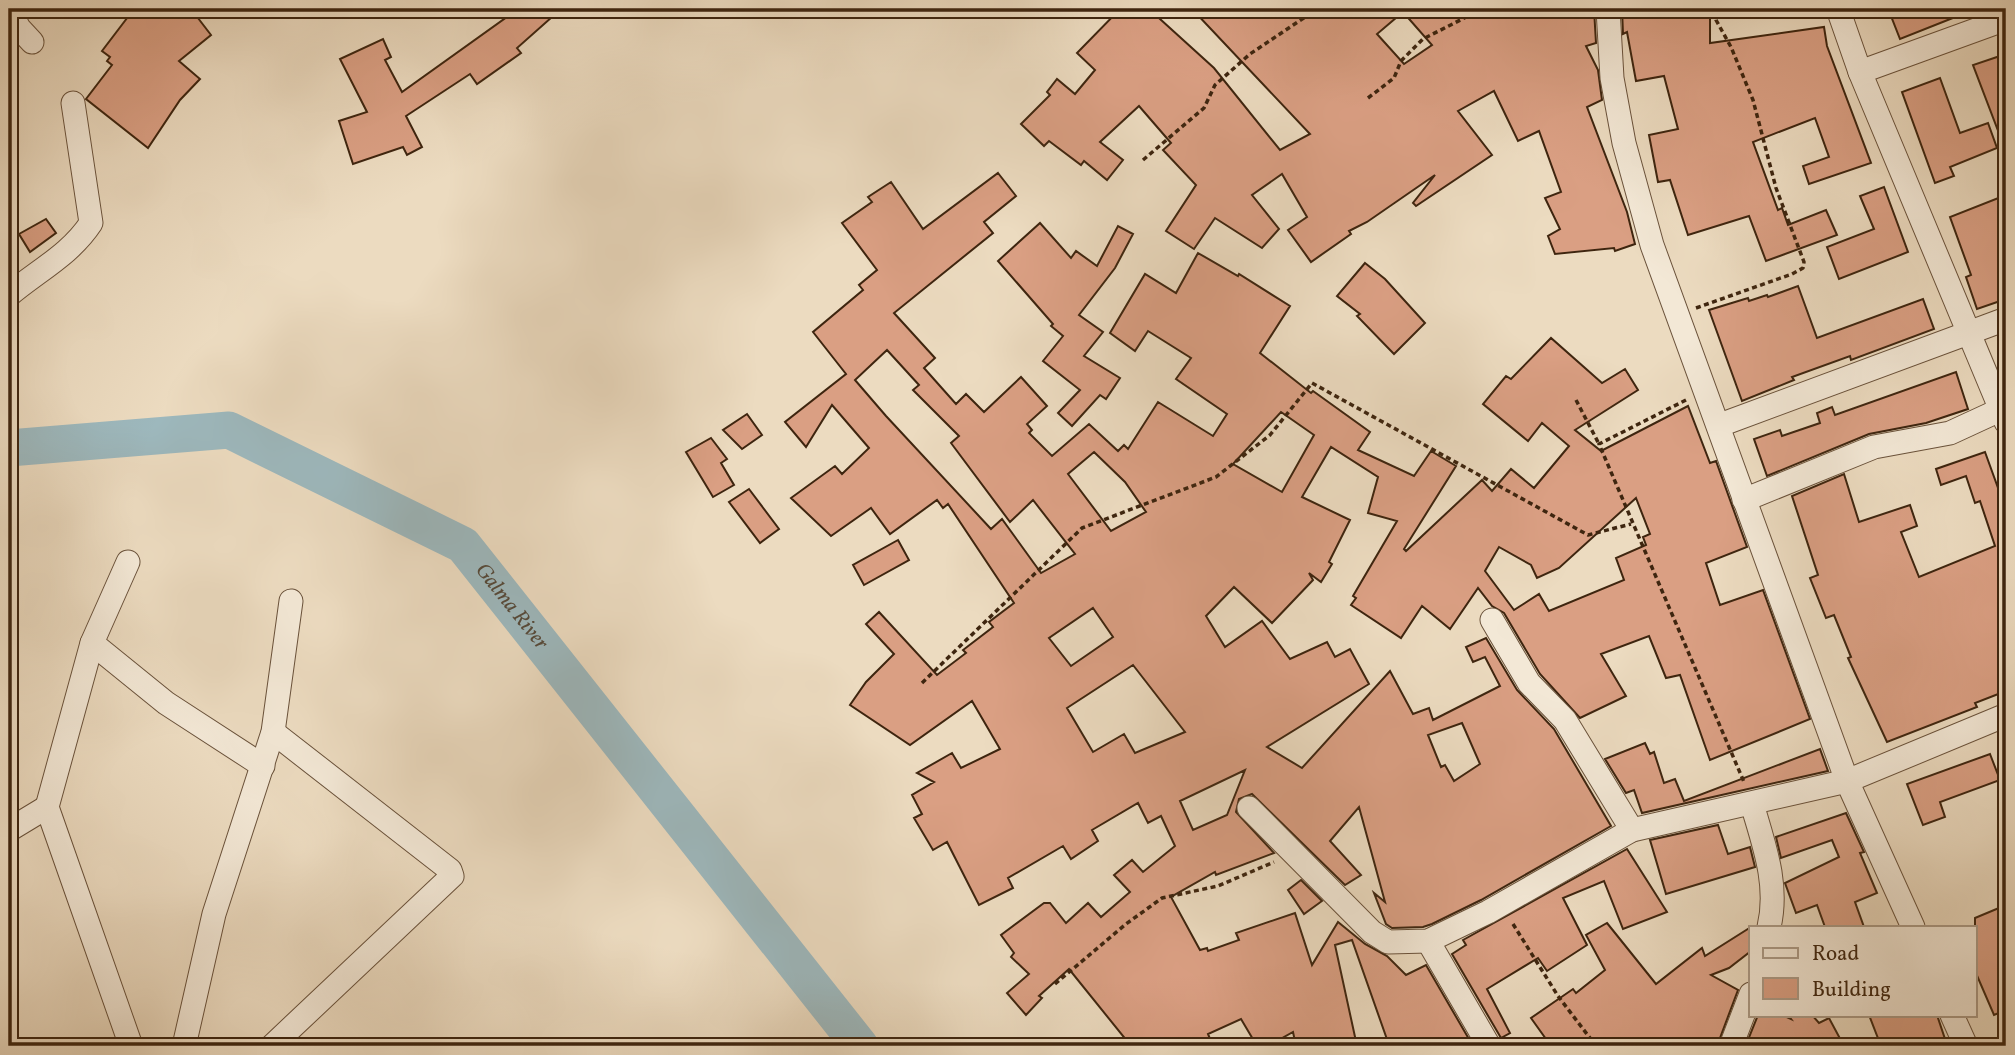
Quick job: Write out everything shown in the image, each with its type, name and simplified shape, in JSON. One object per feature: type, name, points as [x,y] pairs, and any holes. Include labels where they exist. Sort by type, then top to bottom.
[{"type":"street","points":[[9,9],[19,28],[32,42]]},
{"type":"street","points":[[1608,9],[1612,78],[1624,143],[1652,245],[1720,425],[1744,500],[1847,781],[1913,926]]},
{"type":"street","points":[[1744,500],[1874,446],[1950,433],[2004,416],[1860,72],[1838,9]]},
{"type":"street","points":[[1860,72],[2006,19]]},
{"type":"street","points":[[9,295],[33,275],[68,253],[91,223],[82,145],[73,103]]},
{"type":"street","points":[[1720,425],[2006,319]]},
{"type":"street","points":[[128,562],[92,643],[47,807],[131,1046]]},
{"type":"street","points":[[184,1046],[214,914],[273,732],[291,601]]},
{"type":"street","points":[[1492,620],[1529,683],[1565,720],[1632,830]]},
{"type":"street","points":[[92,643],[166,703],[263,766]]},
{"type":"street","points":[[1249,808],[1372,932],[1388,942],[1428,941],[1501,905],[1632,830],[1847,781],[2006,715]]},
{"type":"street","points":[[272,1046],[452,876],[450,870],[273,732]]},
{"type":"street","points":[[1752,804],[1772,881],[1773,907],[1769,926]]},
{"type":"street","points":[[9,830],[47,807]]},
{"type":"street","points":[[1428,941],[1489,1046]]},
{"type":"street","points":[[1731,1046],[1749,999]]},
{"type":"street","points":[[1952,1016],[1966,1046]]},
{"type":"path","points":[[1143,160],[1205,108],[1214,85],[1250,54],[1317,9]]},
{"type":"path","points":[[1368,98],[1394,78],[1401,61],[1423,39],[1482,9]]},
{"type":"path","points":[[1678,314],[1792,274],[1803,268],[1804,262],[1776,188],[1753,100],[1731,47],[1716,20],[1714,9]]},
{"type":"path","points":[[922,683],[1082,528],[1216,477],[1270,435],[1311,383],[1588,535],[1631,524]]},
{"type":"path","points":[[1599,444],[1706,390]]},
{"type":"path","points":[[1576,400],[1599,444],[1631,524],[1669,602],[1752,804]]},
{"type":"path","points":[[1055,984],[1126,924],[1162,898],[1218,886],[1296,853]]},
{"type":"path","points":[[1501,905],[1558,996],[1596,1046]]},
{"type":"building","points":[[134,9],[191,9],[211,35],[179,61],[200,79],[180,100],[148,148],[86,99],[112,65],[107,61],[110,57],[102,51]]},
{"type":"building","points":[[518,9],[561,9],[517,48],[521,53],[477,84],[470,74],[406,116],[422,147],[407,155],[403,147],[353,164],[339,121],[367,112],[340,59],[383,39],[391,57],[385,60],[402,92]]},
{"type":"building","points":[[1120,9],[1129,16],[1135,9],[1149,9],[1214,68],[1280,150],[1310,134],[1192,9],[1594,9],[1596,43],[1586,46],[1598,70],[1602,100],[1587,107],[1627,212],[1635,244],[1615,251],[1614,248],[1555,254],[1548,236],[1560,229],[1545,198],[1561,192],[1539,131],[1518,141],[1494,91],[1458,111],[1492,155],[1416,206],[1413,203],[1435,175],[1367,222],[1349,231],[1351,234],[1311,262],[1288,230],[1307,217],[1282,174],[1252,195],[1279,229],[1262,248],[1215,218],[1194,249],[1166,231],[1196,185],[1163,150],[1171,143],[1139,106],[1100,142],[1123,160],[1107,180],[1084,161],[1081,165],[1049,141],[1044,146],[1021,124],[1050,95],[1047,92],[1057,79],[1075,94],[1095,70],[1077,53]],"holes":[[[1403,12],[1432,45],[1404,64],[1377,34]]]},
{"type":"building","points":[[1622,9],[1710,9],[1710,43],[1824,27],[1827,46],[1871,163],[1809,184],[1803,166],[1829,157],[1815,118],[1753,142],[1778,210],[1782,208],[1788,225],[1826,210],[1837,235],[1766,261],[1749,216],[1688,235],[1670,180],[1658,182],[1649,135],[1678,129],[1664,76],[1636,81],[1627,32],[1623,34]]},
{"type":"building","points":[[1910,9],[1973,10],[1900,39],[1891,16]]},
{"type":"building","points":[[2006,54],[2006,148],[2005,149],[1973,65]]},
{"type":"building","points":[[1940,78],[1960,133],[1988,123],[1997,148],[1950,167],[1954,176],[1935,183],[1902,92]]},
{"type":"building","points":[[998,173],[1016,196],[984,222],[993,233],[894,313],[935,358],[924,368],[956,404],[966,394],[984,412],[1021,377],[1047,406],[1027,424],[1032,430],[1029,433],[1052,456],[1089,424],[1118,451],[1124,445],[1128,449],[1158,402],[1213,436],[1227,414],[1176,379],[1191,358],[1148,331],[1135,351],[1110,333],[1145,274],[1176,293],[1198,253],[1238,276],[1239,274],[1290,306],[1260,353],[1311,393],[1313,391],[1370,432],[1358,450],[1414,476],[1431,451],[1456,466],[1404,549],[1406,551],[1482,480],[1492,491],[1511,469],[1534,488],[1569,446],[1542,423],[1528,441],[1483,404],[1506,376],[1511,379],[1551,338],[1602,383],[1625,369],[1638,390],[1575,430],[1601,451],[1688,406],[1710,463],[1716,461],[1747,547],[1706,563],[1720,605],[1763,590],[1810,719],[1710,760],[1680,675],[1666,678],[1649,636],[1601,654],[1626,696],[1580,718],[1540,674],[1504,613],[1492,606],[1478,588],[1450,629],[1422,606],[1401,638],[1351,605],[1356,598],[1353,596],[1397,521],[1368,513],[1378,477],[1331,447],[1302,497],[1350,520],[1329,562],[1332,564],[1321,582],[1309,573],[1313,580],[1272,623],[1234,587],[1206,616],[1225,647],[1262,621],[1290,659],[1327,642],[1335,657],[1350,649],[1369,684],[1267,747],[1302,768],[1390,671],[1413,714],[1429,708],[1433,720],[1500,686],[1485,657],[1473,662],[1466,647],[1486,638],[1517,690],[1554,729],[1611,826],[1481,900],[1432,924],[1392,928],[1386,924],[1374,893],[1385,902],[1359,807],[1330,841],[1361,875],[1345,885],[1252,794],[1239,799],[1236,812],[1274,853],[1216,875],[1215,872],[1171,897],[1200,950],[1207,948],[1208,951],[1239,940],[1236,933],[1295,913],[1312,965],[1338,922],[1365,944],[1387,956],[1406,975],[1426,965],[1473,1046],[1408,1046],[1405,1039],[1389,1045],[1352,940],[1335,945],[1357,1046],[1296,1046],[1293,1032],[1268,1046],[1257,1046],[1241,1019],[1208,1034],[1213,1046],[1131,1046],[1069,969],[1039,996],[1042,998],[1026,1015],[1007,993],[1029,974],[1011,957],[1014,953],[1001,935],[1044,903],[1050,903],[1066,923],[1088,903],[1101,917],[1130,892],[1114,875],[1132,860],[1143,872],[1175,846],[1161,816],[1148,823],[1138,803],[1092,830],[1098,841],[1071,859],[1063,846],[1008,878],[1013,888],[979,905],[947,842],[933,850],[914,818],[922,814],[912,795],[934,782],[917,773],[952,753],[961,768],[1000,749],[972,701],[910,745],[850,705],[866,682],[894,654],[866,624],[879,612],[937,675],[966,653],[963,650],[993,627],[989,622],[1014,603],[948,504],[943,508],[937,500],[890,534],[871,508],[831,536],[791,498],[835,466],[842,474],[869,448],[832,405],[806,447],[785,422],[846,374],[813,332],[863,290],[859,285],[877,270],[842,223],[872,202],[868,197],[891,182],[923,229]],"holes":[[[887,350],[919,385],[913,390],[959,436],[951,443],[1010,522],[1033,500],[1075,554],[1041,573],[1002,519],[991,529],[855,380]],[[1281,412],[1314,435],[1282,492],[1233,464]],[[1094,452],[1125,482],[1146,512],[1111,531],[1068,474]],[[1636,498],[1650,534],[1643,537],[1646,545],[1616,558],[1624,580],[1549,611],[1539,594],[1514,610],[1485,571],[1499,547],[1531,565],[1537,578],[1559,568]],[[1093,608],[1113,637],[1071,666],[1049,638]],[[1133,665],[1185,732],[1135,753],[1124,734],[1093,752],[1067,708]],[[1462,723],[1480,764],[1454,781],[1445,765],[1441,767],[1428,735]],[[1245,770],[1227,815],[1193,830],[1180,801]]]},
{"type":"building","points":[[1884,187],[1908,252],[1839,279],[1827,247],[1874,229],[1860,196]]},
{"type":"building","points":[[2006,195],[2006,299],[1977,309],[1966,277],[1971,275],[1950,217]]},
{"type":"building","points":[[46,219],[56,233],[30,252],[19,234]]},
{"type":"building","points":[[1040,223],[1071,258],[1076,251],[1097,266],[1118,226],[1133,234],[1115,268],[1079,315],[1103,332],[1084,356],[1120,378],[1106,399],[1100,395],[1072,426],[1058,413],[1080,390],[1043,361],[1063,336],[1051,326],[1053,324],[998,261]]},
{"type":"building","points":[[1365,263],[1385,279],[1425,323],[1394,354],[1357,316],[1360,314],[1337,296]]},
{"type":"building","points":[[1798,286],[1817,338],[1923,299],[1934,329],[1851,360],[1850,356],[1792,377],[1794,380],[1742,401],[1709,310],[1748,298],[1749,301],[1767,295],[1768,297]]},
{"type":"building","points":[[1956,372],[1968,409],[1926,423],[1869,434],[1767,476],[1754,439],[1780,430],[1782,436],[1820,423],[1817,413],[1832,407],[1835,415]]},
{"type":"building","points":[[747,414],[762,435],[742,449],[723,430]]},
{"type":"building","points":[[711,438],[727,459],[721,463],[734,485],[713,497],[686,452]]},
{"type":"building","points":[[1985,452],[2006,510],[2006,691],[1975,703],[1977,707],[1887,742],[1848,658],[1851,657],[1834,615],[1826,618],[1810,578],[1818,575],[1792,496],[1844,474],[1859,522],[1910,505],[1917,526],[1901,532],[1919,577],[1995,546],[1980,501],[1975,503],[1966,476],[1941,485],[1936,469]]},
{"type":"building","points":[[749,489],[779,529],[760,543],[729,502]]},
{"type":"building","points":[[898,540],[909,560],[864,585],[853,565]]},
{"type":"building","points":[[1645,743],[1650,754],[1654,752],[1664,783],[1675,779],[1684,801],[1820,749],[1828,771],[1642,813],[1634,790],[1626,793],[1605,759]]},
{"type":"building","points":[[1990,754],[2000,780],[1940,802],[1945,817],[1923,825],[1907,784]]},
{"type":"building","points":[[1846,813],[1864,852],[1860,853],[1877,893],[1855,902],[1864,926],[1825,926],[1817,905],[1796,913],[1785,883],[1839,857],[1832,840],[1781,858],[1776,837]]},
{"type":"building","points":[[1718,825],[1728,854],[1750,847],[1755,867],[1666,894],[1650,840]]},
{"type":"building","points":[[1627,849],[1667,912],[1623,929],[1604,881],[1563,898],[1587,945],[1547,971],[1538,958],[1487,989],[1510,1033],[1501,1038],[1452,954],[1466,945],[1463,940]]},
{"type":"building","points":[[1301,880],[1322,901],[1304,914],[1288,890]]},
{"type":"building","points":[[2006,905],[2006,955],[1999,957],[2006,974],[2006,1010],[1994,1015],[1976,973],[1975,918]]},
{"type":"building","points":[[1607,923],[1656,984],[1702,948],[1705,956],[1749,928],[1749,953],[1729,968],[1711,975],[1738,990],[1717,1046],[1551,1046],[1531,1018],[1573,989],[1576,993],[1605,970],[1586,935]]},
{"type":"building","points":[[1758,1016],[1784,1016],[1791,1019],[1789,1016],[1813,1016],[1819,1023],[1829,1018],[1844,1046],[1754,1046],[1748,1040]]},
{"type":"building","points":[[1869,1016],[1937,1016],[1945,1039],[1928,1046],[1881,1046]]},
{"type":"waterway","name":"Galma River","points":[[9,448],[229,430],[463,545],[860,1046]]}]
